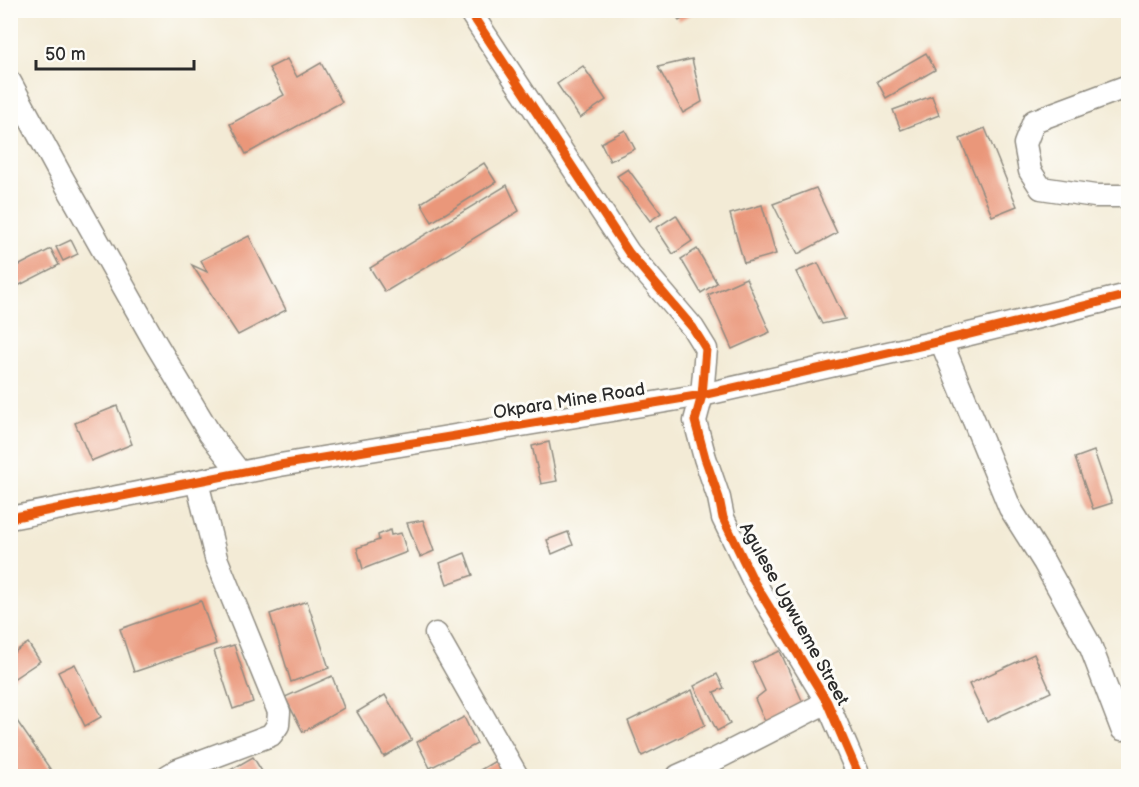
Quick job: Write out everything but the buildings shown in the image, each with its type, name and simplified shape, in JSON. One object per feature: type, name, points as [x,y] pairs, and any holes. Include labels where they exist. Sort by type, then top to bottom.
[{"type":"street","name":"Agulese Ugwueme Street","points":[[469,10],[629,253],[693,328],[706,349],[702,395],[695,421],[723,518],[754,582],[827,702],[859,777]]},
{"type":"street","points":[[10,82],[64,183],[156,344],[210,434],[240,473]]},
{"type":"street","points":[[1128,86],[1034,121],[1025,144],[1030,171],[1041,188],[1095,196],[1128,196]]},
{"type":"street","name":"Okpara Mine Road","points":[[10,518],[240,473],[702,395],[941,341],[1128,295]]},
{"type":"street","points":[[941,341],[1010,508],[1044,562],[1089,645],[1122,729]]},
{"type":"street","points":[[168,777],[178,770],[272,735],[278,725],[279,712],[216,558],[196,482]]},
{"type":"street","points":[[435,634],[517,777]]},
{"type":"street","points":[[678,777],[827,702]]},
{"type":"cycle path","points":[[469,10],[629,253],[693,328],[706,349],[702,395],[695,421],[723,518],[754,582],[827,702],[859,776]]},
{"type":"cycle path","points":[[10,518],[280,465],[702,395],[941,341],[1128,295]]}]
